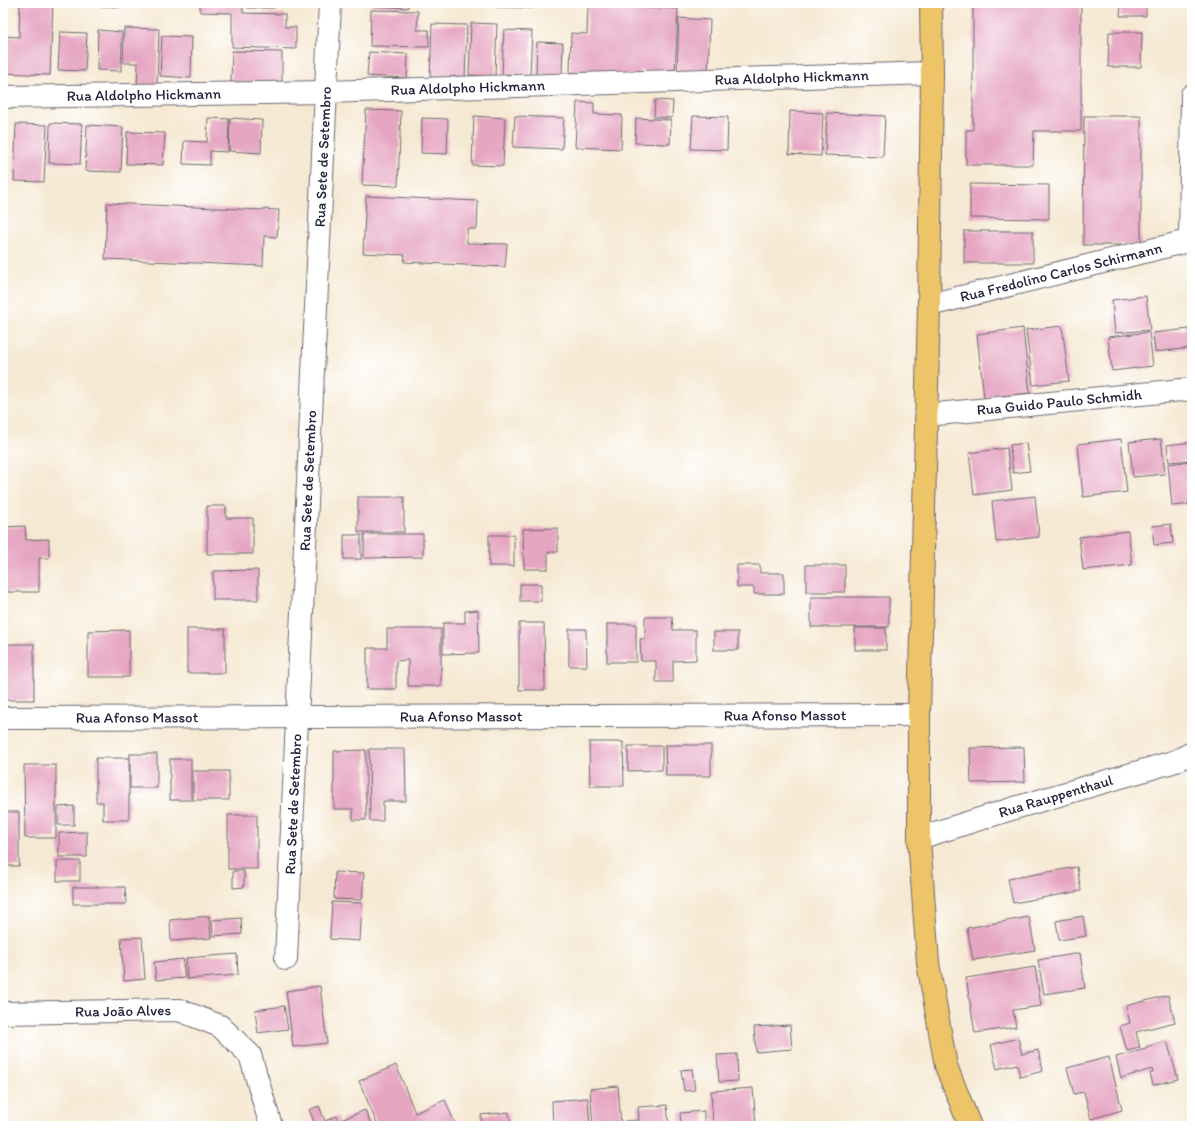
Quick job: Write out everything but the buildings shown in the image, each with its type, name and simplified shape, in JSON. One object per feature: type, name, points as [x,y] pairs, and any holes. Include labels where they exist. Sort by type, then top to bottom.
[{"type":"main road","points":[[931,3],[932,73],[929,305],[919,715],[918,838],[928,963],[946,1066],[970,1126]]},
{"type":"street","name":"Rua Sete de Setembro","points":[[286,959],[330,3]]},
{"type":"street","name":"Rua Aldolpho Hickmann","points":[[3,97],[326,92],[932,73]]},
{"type":"street","points":[[1191,240],[1192,95]]},
{"type":"street","name":"Rua Fredolino Carlos Schirmann","points":[[929,305],[1191,240]]},
{"type":"street","name":"Rua Guido Paulo Schmidh","points":[[927,415],[1192,389]]},
{"type":"street","name":"Rua Afonso Massot","points":[[3,718],[919,715]]},
{"type":"street","name":"Rua Rauppenthaul","points":[[918,838],[1176,761],[1192,753]]},
{"type":"street","name":"Rua João Alves","points":[[3,1013],[179,1010],[220,1026],[250,1056],[271,1126]]}]
